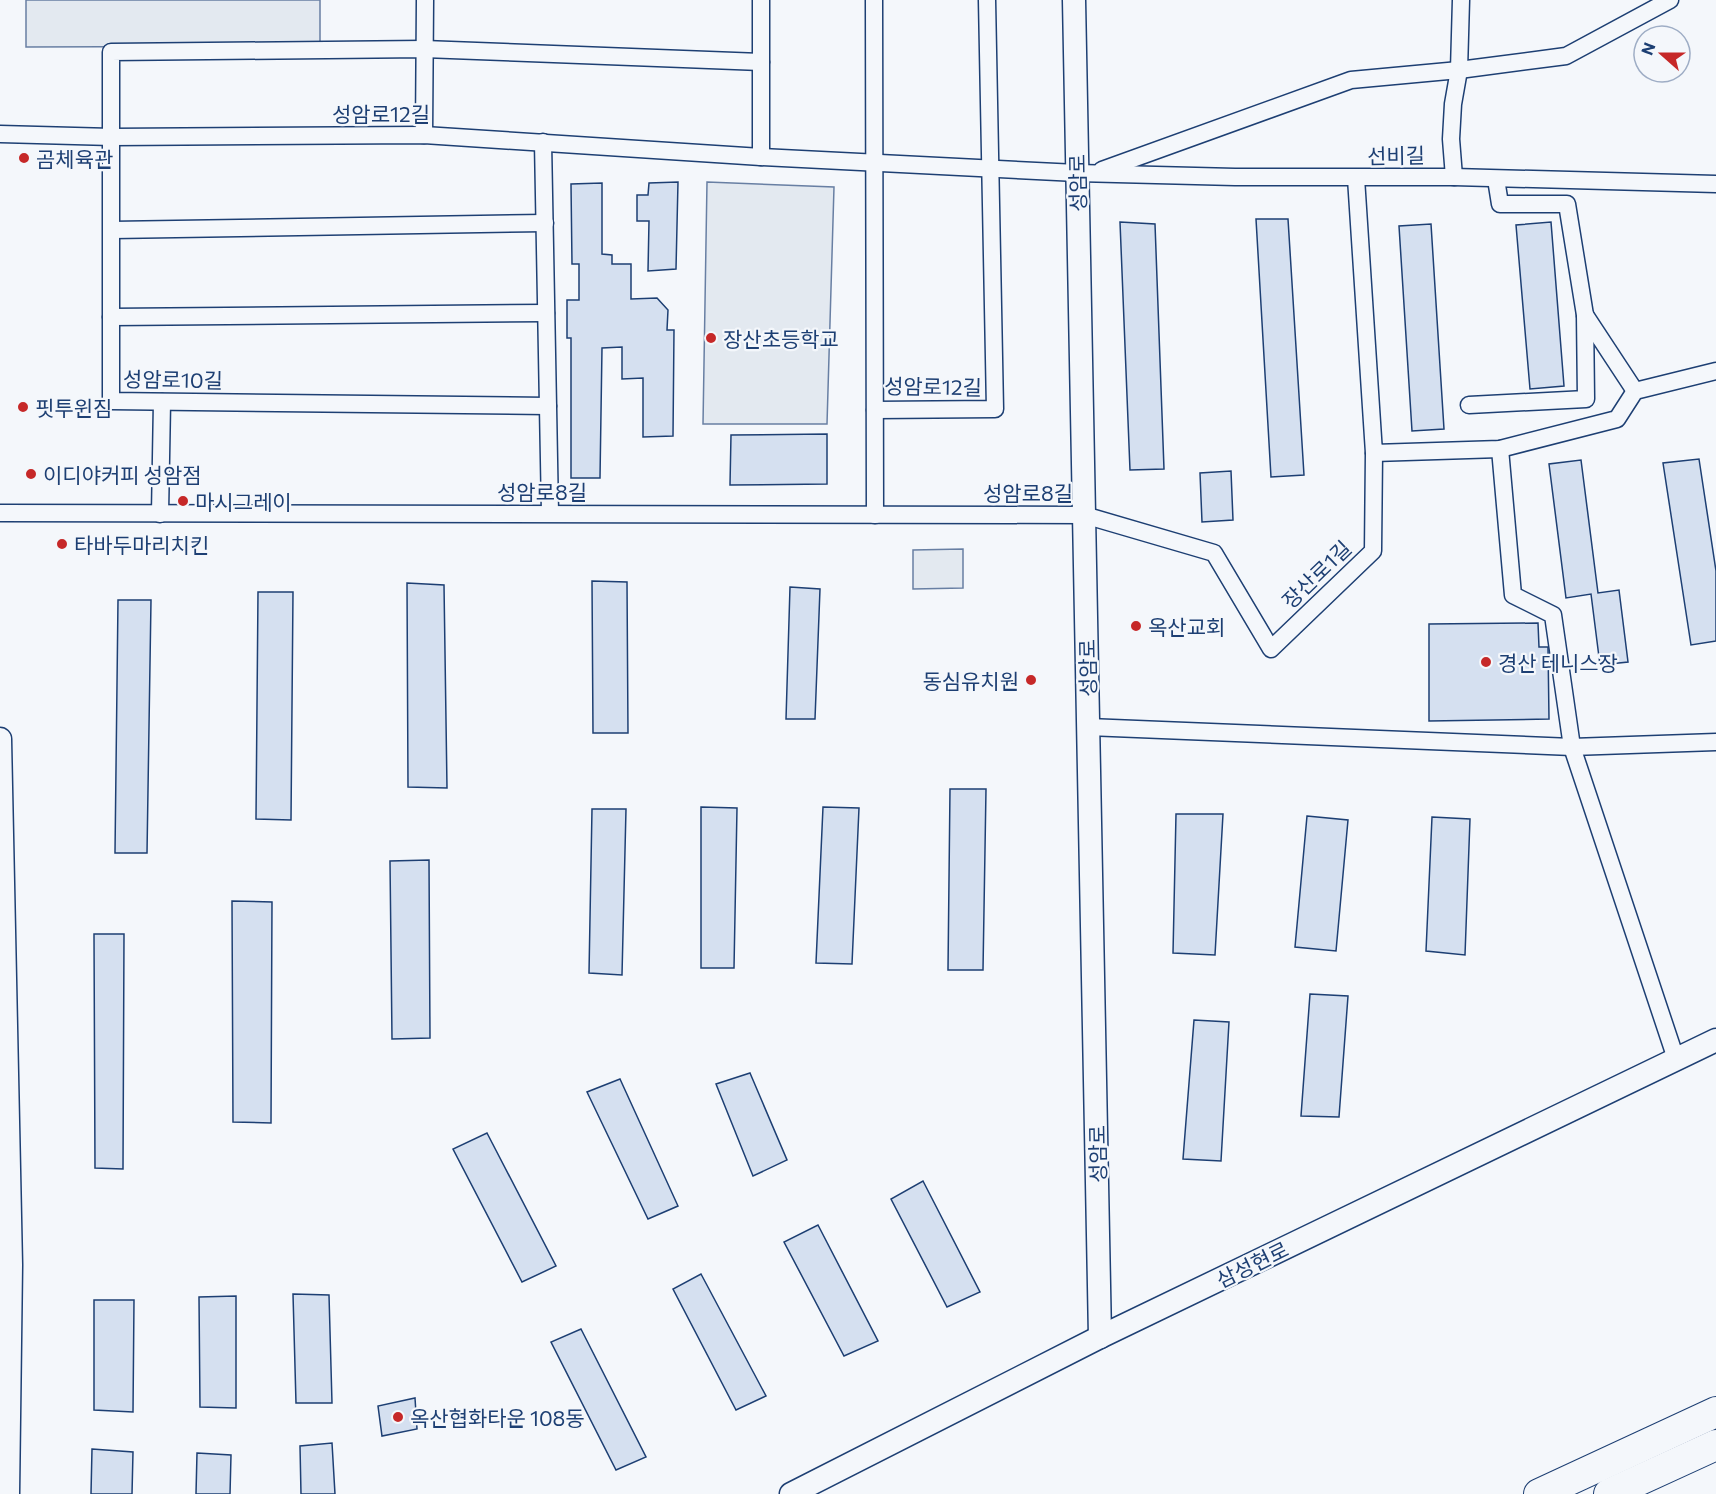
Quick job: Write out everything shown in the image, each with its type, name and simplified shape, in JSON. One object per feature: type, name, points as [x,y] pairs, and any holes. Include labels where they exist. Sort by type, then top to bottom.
[{"type":"highway","points":[[1539,1494],[1716,1412]]},
{"type":"highway","points":[[1610,1494],[1716,1445]]},
{"type":"street","points":[[424,135],[425,0]]},
{"type":"street","points":[[761,0],[761,157]]},
{"type":"street","name":"성암로12길","points":[[873,0],[875,410],[995,409],[987,0]]},
{"type":"street","name":"성암로","points":[[1074,0],[1085,173],[1084,515],[1100,1337]]},
{"type":"street","points":[[1454,177],[1453,104],[1459,70],[1461,0]]},
{"type":"street","points":[[1085,173],[1351,80],[1459,70],[1566,56],[1670,0]]},
{"type":"street","points":[[424,49],[761,62]]},
{"type":"street","name":"성암로10길","points":[[424,49],[111,52],[111,401],[548,406]]},
{"type":"street","name":"성암로12길","points":[[0,134],[112,137],[424,135],[761,157],[1085,173]]},
{"type":"street","points":[[543,142],[550,513]]},
{"type":"street","name":"선비길","points":[[1085,173],[1356,178],[1454,177],[1716,184]]},
{"type":"street","name":"장산로1길","points":[[1270,649],[1373,551],[1374,453],[1356,178]]},
{"type":"street","points":[[1469,405],[1586,399],[1585,315],[1567,204],[1500,204],[1496,179]]},
{"type":"street","points":[[112,230],[545,223]]},
{"type":"street","points":[[111,317],[546,313]]},
{"type":"street","points":[[1585,315],[1635,391]]},
{"type":"street","points":[[1374,453],[1500,449],[1617,419],[1635,391],[1716,371]]},
{"type":"street","points":[[160,514],[162,402]]},
{"type":"street","points":[[875,410],[875,515]]},
{"type":"street","points":[[1500,449],[1513,595],[1554,615],[1572,747],[1676,1059]]},
{"type":"street","name":"성암로8길","points":[[0,513],[1084,515],[1214,553],[1270,649]]},
{"type":"street","points":[[1088,727],[1572,747],[1716,742]]},
{"type":"street","points":[[0,739],[8,1494]]},
{"type":"street","name":"삼성현로","points":[[791,1494],[1100,1337],[1716,1040]]},
{"type":"shaded area","points":[[26,0],[320,0],[320,46],[26,47]]},
{"type":"shaded area","points":[[707,182],[834,187],[827,424],[703,424]]},
{"type":"shaded area","points":[[963,549],[963,588],[913,589],[913,550]]},
{"type":"building","points":[[678,182],[676,269],[648,271],[649,221],[637,221],[637,195],[648,195],[649,183]]},
{"type":"building","points":[[602,183],[602,254],[612,255],[612,264],[631,264],[631,299],[657,298],[668,310],[667,330],[674,330],[673,436],[643,437],[643,378],[622,379],[622,347],[602,348],[600,478],[571,478],[571,338],[567,338],[567,300],[579,300],[579,264],[572,264],[571,184]]},
{"type":"building","points":[[1256,219],[1288,219],[1304,475],[1271,477]]},
{"type":"building","points":[[1120,222],[1155,224],[1164,469],[1130,470]]},
{"type":"building","points":[[1551,222],[1564,386],[1530,389],[1516,225]]},
{"type":"building","points":[[1431,224],[1444,429],[1412,431],[1399,226]]},
{"type":"building","points":[[827,434],[827,484],[730,485],[731,435]]},
{"type":"building","points":[[1699,459],[1716,571],[1716,641],[1691,645],[1663,463]]},
{"type":"building","points":[[1581,460],[1598,593],[1619,590],[1628,662],[1600,665],[1591,594],[1566,598],[1549,464]]},
{"type":"building","points":[[1231,471],[1233,520],[1202,522],[1200,473]]},
{"type":"building","points":[[592,581],[627,582],[628,733],[593,733]]},
{"type":"building","points":[[407,583],[444,585],[447,788],[408,787]]},
{"type":"building","points":[[790,587],[820,589],[815,719],[786,719]]},
{"type":"building","points":[[258,592],[293,592],[291,820],[256,819]]},
{"type":"building","points":[[118,600],[151,600],[147,853],[115,853]]},
{"type":"building","points":[[1538,623],[1539,647],[1548,647],[1549,719],[1429,721],[1429,624]]},
{"type":"building","points":[[950,789],[986,789],[983,970],[948,970]]},
{"type":"building","points":[[701,807],[737,808],[734,968],[701,968]]},
{"type":"building","points":[[823,807],[859,808],[852,964],[816,963]]},
{"type":"building","points":[[592,809],[626,809],[622,975],[589,973]]},
{"type":"building","points":[[1176,814],[1223,814],[1215,955],[1173,953]]},
{"type":"building","points":[[1307,816],[1348,820],[1336,951],[1295,947]]},
{"type":"building","points":[[1432,817],[1470,819],[1465,955],[1426,951]]},
{"type":"building","points":[[429,860],[430,1038],[392,1039],[390,861]]},
{"type":"building","points":[[232,901],[272,902],[271,1123],[233,1122]]},
{"type":"building","points":[[94,934],[124,934],[123,1169],[95,1168]]},
{"type":"building","points":[[1310,994],[1348,996],[1339,1117],[1301,1116]]},
{"type":"building","points":[[1194,1020],[1229,1022],[1221,1161],[1183,1159]]},
{"type":"building","points":[[750,1073],[787,1160],[753,1176],[716,1084]]},
{"type":"building","points":[[620,1079],[678,1206],[648,1219],[587,1092]]},
{"type":"building","points":[[487,1133],[556,1266],[522,1282],[453,1149]]},
{"type":"building","points":[[923,1181],[980,1292],[947,1307],[891,1199]]},
{"type":"building","points":[[818,1225],[878,1341],[844,1356],[784,1242]]},
{"type":"building","points":[[701,1274],[766,1396],[736,1410],[673,1289]]},
{"type":"building","points":[[293,1294],[329,1295],[332,1403],[296,1403]]},
{"type":"building","points":[[236,1296],[236,1408],[200,1407],[199,1297]]},
{"type":"building","points":[[94,1300],[134,1300],[133,1412],[94,1410]]},
{"type":"building","points":[[581,1329],[646,1457],[616,1470],[551,1342]]},
{"type":"building","name":"옥산협화타운 108동","points":[[415,1398],[417,1429],[382,1436],[378,1406]]},
{"type":"building","points":[[332,1443],[335,1494],[301,1494],[300,1446]]},
{"type":"building","points":[[92,1449],[133,1452],[132,1494],[91,1494]]},
{"type":"building","points":[[197,1453],[231,1455],[230,1494],[196,1494]]},
{"type":"place","name":"곰체육관","points":[[24,158]]},
{"type":"place","name":"장산초등학교","points":[[711,338]]},
{"type":"place","name":"핏투윈짐","points":[[23,407]]},
{"type":"place","name":"이디야커피 성암점","points":[[31,474]]},
{"type":"place","name":"마시그레이","points":[[183,501]]},
{"type":"place","name":"타바두마리치킨","points":[[62,544]]},
{"type":"place","name":"옥산교회","points":[[1136,626]]},
{"type":"place","name":"경산 테니스장","points":[[1486,662]]},
{"type":"place","name":"동심유치원","points":[[1031,680]]},
{"type":"place","name":"옥산협화타운 108동","points":[[398,1417]]}]
